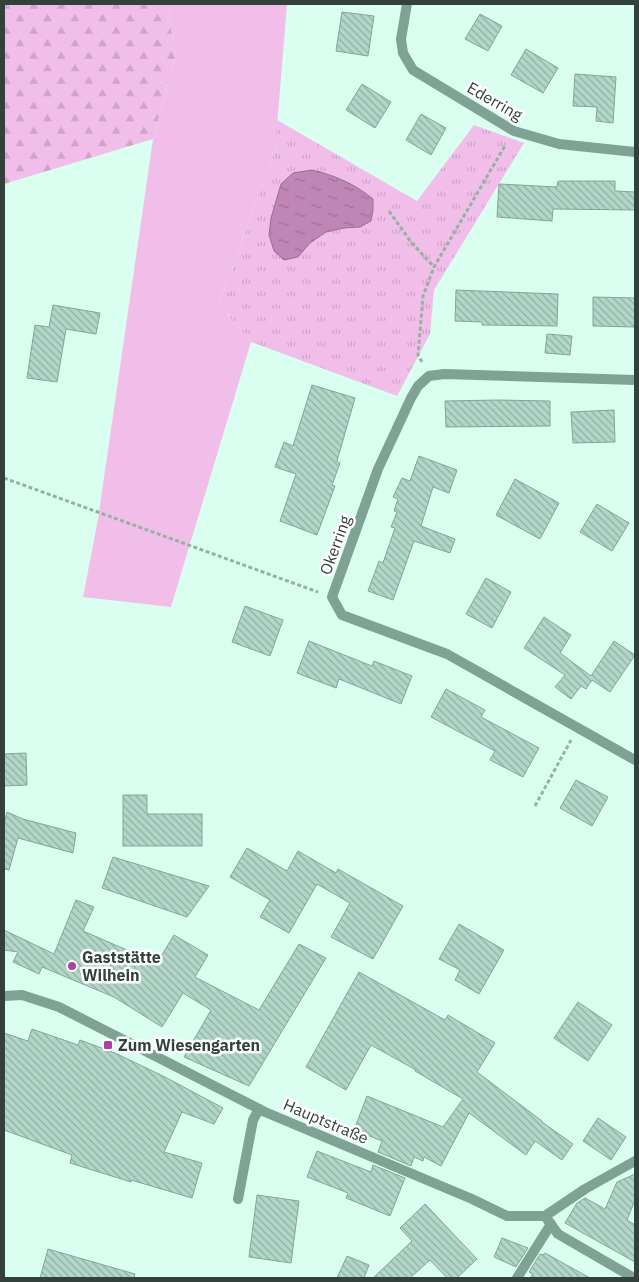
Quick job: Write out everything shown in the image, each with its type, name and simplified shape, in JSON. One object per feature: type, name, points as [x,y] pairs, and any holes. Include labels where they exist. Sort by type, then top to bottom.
[{"type":"street","name":"Ederring","points":[[407,4],[402,53],[413,70],[514,131],[559,144],[635,152]]},
{"type":"street","points":[[429,376],[444,374],[635,380]]},
{"type":"street","name":"Okerring","points":[[429,376],[418,386],[411,398],[378,469],[332,597],[342,615],[447,654],[635,760]]},
{"type":"street","name":"Hauptstraße","points":[[4,996],[22,995],[59,1007],[258,1109],[472,1199],[507,1216],[548,1220]]},
{"type":"street","points":[[238,1199],[253,1120],[258,1109]]},
{"type":"street","points":[[517,1278],[548,1220],[586,1189],[635,1161]]},
{"type":"street","points":[[548,1220],[558,1234],[634,1278]]},
{"type":"path","points":[[429,376],[418,355],[423,296],[434,267],[514,131]]},
{"type":"path","points":[[389,211],[411,242],[434,267]]},
{"type":"path","points":[[4,478],[332,597]]},
{"type":"path","points":[[534,806],[577,728]]},
{"type":"green space","points":[[4,4],[168,4],[175,58],[153,139],[4,184]]},
{"type":"green space","points":[[168,4],[287,4],[275,150],[219,304],[251,342],[171,607],[83,597],[98,519],[153,139],[175,58]]},
{"type":"green space","points":[[277,120],[417,201],[474,125],[524,143],[434,290],[430,334],[397,396],[251,342],[219,304],[275,150]]},
{"type":"water","points":[[312,170],[344,181],[373,199],[371,221],[360,227],[326,232],[310,243],[298,257],[284,260],[274,251],[269,235],[271,218],[281,184],[293,173]]},
{"type":"building","points":[[342,12],[374,16],[368,56],[336,51]]},
{"type":"building","points":[[480,14],[502,26],[488,51],[465,39]]},
{"type":"building","points":[[526,49],[558,68],[543,93],[511,75]]},
{"type":"building","points":[[575,74],[616,77],[613,123],[596,121],[597,107],[573,106]]},
{"type":"building","points":[[362,84],[391,102],[375,128],[346,110]]},
{"type":"building","points":[[421,114],[446,128],[431,155],[406,140]]},
{"type":"building","points":[[558,181],[615,181],[615,191],[635,192],[635,210],[553,209],[552,221],[497,217],[499,184],[557,187]]},
{"type":"building","points":[[456,290],[558,294],[557,326],[482,325],[482,322],[455,321]]},
{"type":"building","points":[[593,297],[635,298],[635,327],[593,326]]},
{"type":"building","points":[[53,305],[100,313],[96,334],[66,329],[57,382],[27,378],[35,325],[49,327]]},
{"type":"building","points":[[547,334],[572,336],[570,355],[545,353]]},
{"type":"building","points":[[312,385],[355,398],[337,461],[340,463],[332,485],[335,486],[317,535],[280,521],[296,474],[275,467],[284,442],[293,446]]},
{"type":"building","points":[[445,401],[550,401],[550,426],[446,427]]},
{"type":"building","points":[[614,410],[615,442],[573,443],[571,412]]},
{"type":"building","points":[[419,456],[457,470],[449,493],[433,487],[421,526],[455,539],[450,553],[414,541],[393,600],[368,591],[379,561],[383,563],[395,528],[391,527],[397,512],[394,511],[398,499],[393,497],[402,478],[410,481]]},
{"type":"building","points":[[515,479],[559,503],[540,539],[496,515]]},
{"type":"building","points":[[597,504],[629,523],[612,551],[580,532]]},
{"type":"building","points":[[486,578],[511,592],[492,628],[466,614]]},
{"type":"building","points":[[245,606],[283,620],[270,656],[232,642]]},
{"type":"building","points":[[544,617],[571,635],[560,653],[591,676],[614,641],[635,655],[610,692],[592,680],[586,689],[581,686],[571,699],[555,687],[565,675],[524,648]]},
{"type":"building","points":[[309,641],[372,666],[374,661],[412,676],[401,704],[339,679],[336,688],[297,673]]},
{"type":"building","points":[[446,689],[485,710],[481,717],[539,748],[523,777],[490,760],[495,751],[431,717]]},
{"type":"building","points":[[26,753],[27,785],[4,786],[4,754]]},
{"type":"building","points":[[576,780],[608,797],[592,826],[560,808]]},
{"type":"building","points":[[123,795],[147,795],[147,814],[202,814],[202,846],[123,846]]},
{"type":"building","points":[[7,812],[23,819],[76,833],[73,853],[18,838],[9,870],[4,869],[4,824]]},
{"type":"building","points":[[247,848],[287,871],[298,851],[336,873],[338,869],[403,906],[373,959],[331,937],[350,903],[317,884],[289,933],[260,917],[270,900],[230,877]]},
{"type":"building","points":[[113,857],[209,886],[187,917],[102,888]]},
{"type":"building","points":[[76,900],[94,907],[83,931],[157,963],[174,935],[208,955],[195,977],[259,1010],[299,944],[326,958],[249,1086],[184,1057],[211,1010],[183,993],[162,1027],[114,997],[42,967],[39,974],[13,962],[18,952],[4,950],[4,930],[54,954]]},
{"type":"building","points":[[459,924],[504,950],[479,994],[455,980],[460,970],[439,959]]},
{"type":"building","points":[[359,972],[445,1020],[448,1015],[495,1043],[477,1072],[573,1144],[562,1160],[535,1141],[526,1155],[469,1113],[441,1166],[424,1157],[423,1161],[414,1157],[411,1166],[378,1152],[382,1141],[354,1130],[367,1096],[443,1127],[463,1099],[371,1045],[346,1090],[306,1067]]},
{"type":"building","points":[[578,1002],[612,1025],[588,1061],[554,1038]]},
{"type":"building","points":[[32,1029],[78,1045],[80,1040],[115,1053],[223,1108],[214,1124],[182,1112],[164,1152],[202,1163],[192,1198],[70,1163],[72,1155],[4,1130],[4,1033],[28,1041]]},
{"type":"building","points":[[598,1118],[626,1137],[611,1160],[583,1141]]},
{"type":"building","points":[[317,1151],[371,1172],[373,1165],[405,1178],[390,1216],[346,1198],[348,1193],[307,1177]]},
{"type":"building","points":[[635,1174],[635,1200],[627,1220],[635,1225],[635,1262],[565,1223],[577,1203],[585,1198],[605,1209],[617,1182]]},
{"type":"building","points":[[257,1195],[299,1201],[291,1263],[249,1257]]},
{"type":"building","points":[[425,1204],[477,1259],[457,1278],[447,1278],[430,1260],[410,1278],[373,1278],[412,1241],[400,1228]]},
{"type":"building","points":[[502,1238],[528,1248],[516,1267],[494,1257]]},
{"type":"building","points":[[48,1249],[135,1274],[134,1278],[40,1278]]},
{"type":"building","points":[[545,1253],[590,1278],[530,1278],[533,1274],[529,1272],[540,1254],[543,1255]]},
{"type":"building","points":[[347,1256],[369,1265],[364,1278],[337,1278]]},
{"type":"place","name":"Gaststätte Wilhein","points":[[72,966]]},
{"type":"place","name":"Zum Wiesengarten","points":[[108,1045]]}]
